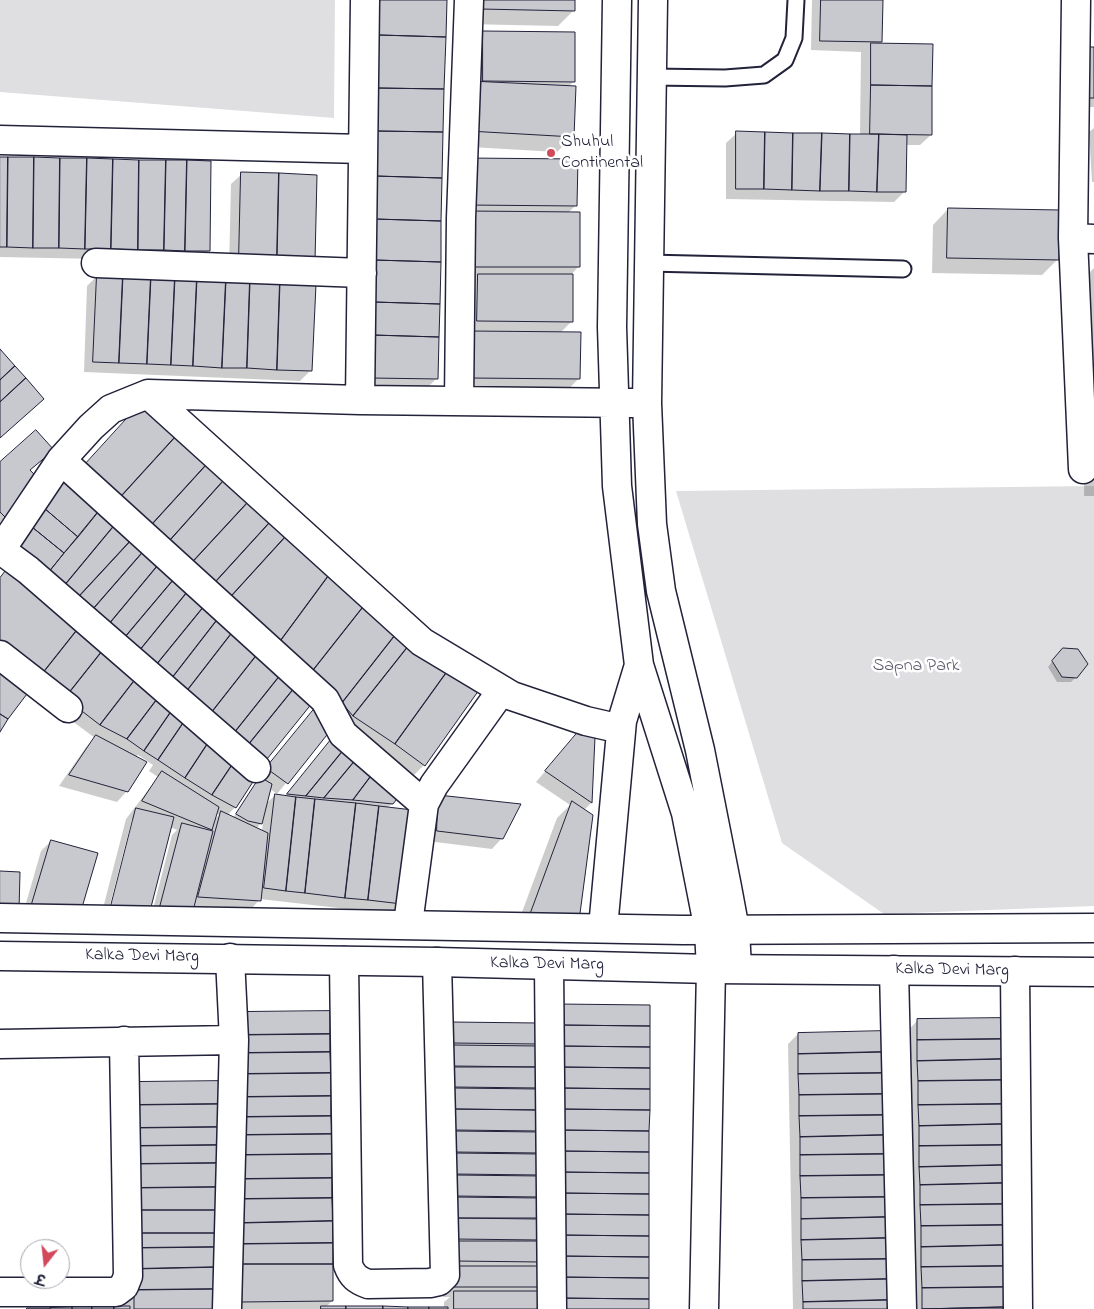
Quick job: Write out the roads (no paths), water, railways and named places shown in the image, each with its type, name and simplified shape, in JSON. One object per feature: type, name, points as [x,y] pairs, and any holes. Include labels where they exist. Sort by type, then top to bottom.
[{"type":"street","points":[[360,400],[365,0]]},
{"type":"street","points":[[459,401],[461,218],[468,0]]},
{"type":"street","points":[[617,0],[612,327],[617,486],[639,665],[722,930]]},
{"type":"street","points":[[653,0],[646,402],[652,524],[661,591],[700,750],[722,930],[724,969],[704,1309]]},
{"type":"street","points":[[1076,0],[1084,239],[1083,469]]},
{"type":"street","points":[[0,140],[363,149]]},
{"type":"street","points":[[96,263],[362,273]]},
{"type":"street","points":[[256,768],[28,570],[4,537],[61,460],[111,410],[148,394],[360,400],[646,402]]},
{"type":"street","points":[[148,394],[422,642],[512,696],[586,721],[621,729]]},
{"type":"street","points":[[61,460],[325,700],[343,734],[424,804]]},
{"type":"street","points":[[0,655],[68,708]]},
{"type":"street","points":[[602,928],[621,729],[639,665]]},
{"type":"street","points":[[408,924],[424,804],[434,785],[502,690]]},
{"type":"street","name":"Kalka Devi Marg","points":[[0,918],[722,930],[1094,928]]},
{"type":"street","name":"Kalka Devi Marg","points":[[0,956],[230,958],[724,969],[1094,972]]},
{"type":"street","points":[[227,1309],[234,1040],[230,958]]},
{"type":"street","points":[[344,961],[348,1265],[352,1274],[358,1280],[368,1284],[430,1283],[440,1281],[445,1275],[437,962]]},
{"type":"street","points":[[549,965],[552,1309]]},
{"type":"street","points":[[894,970],[902,1309]]},
{"type":"street","points":[[1015,971],[1018,1309]]},
{"type":"street","points":[[0,1044],[234,1040]]},
{"type":"street","points":[[0,1292],[116,1292],[124,1286],[128,1276],[124,1042]]},
{"type":"lane","points":[[651,77],[725,78],[764,75],[785,60],[794,38],[796,0]]},
{"type":"lane","points":[[648,263],[903,269]]},
{"type":"place","name":"Shuhul Continental","points":[[551,153]]},
{"type":"park label","name":"Sapna Park","points":[[916,667]]}]
